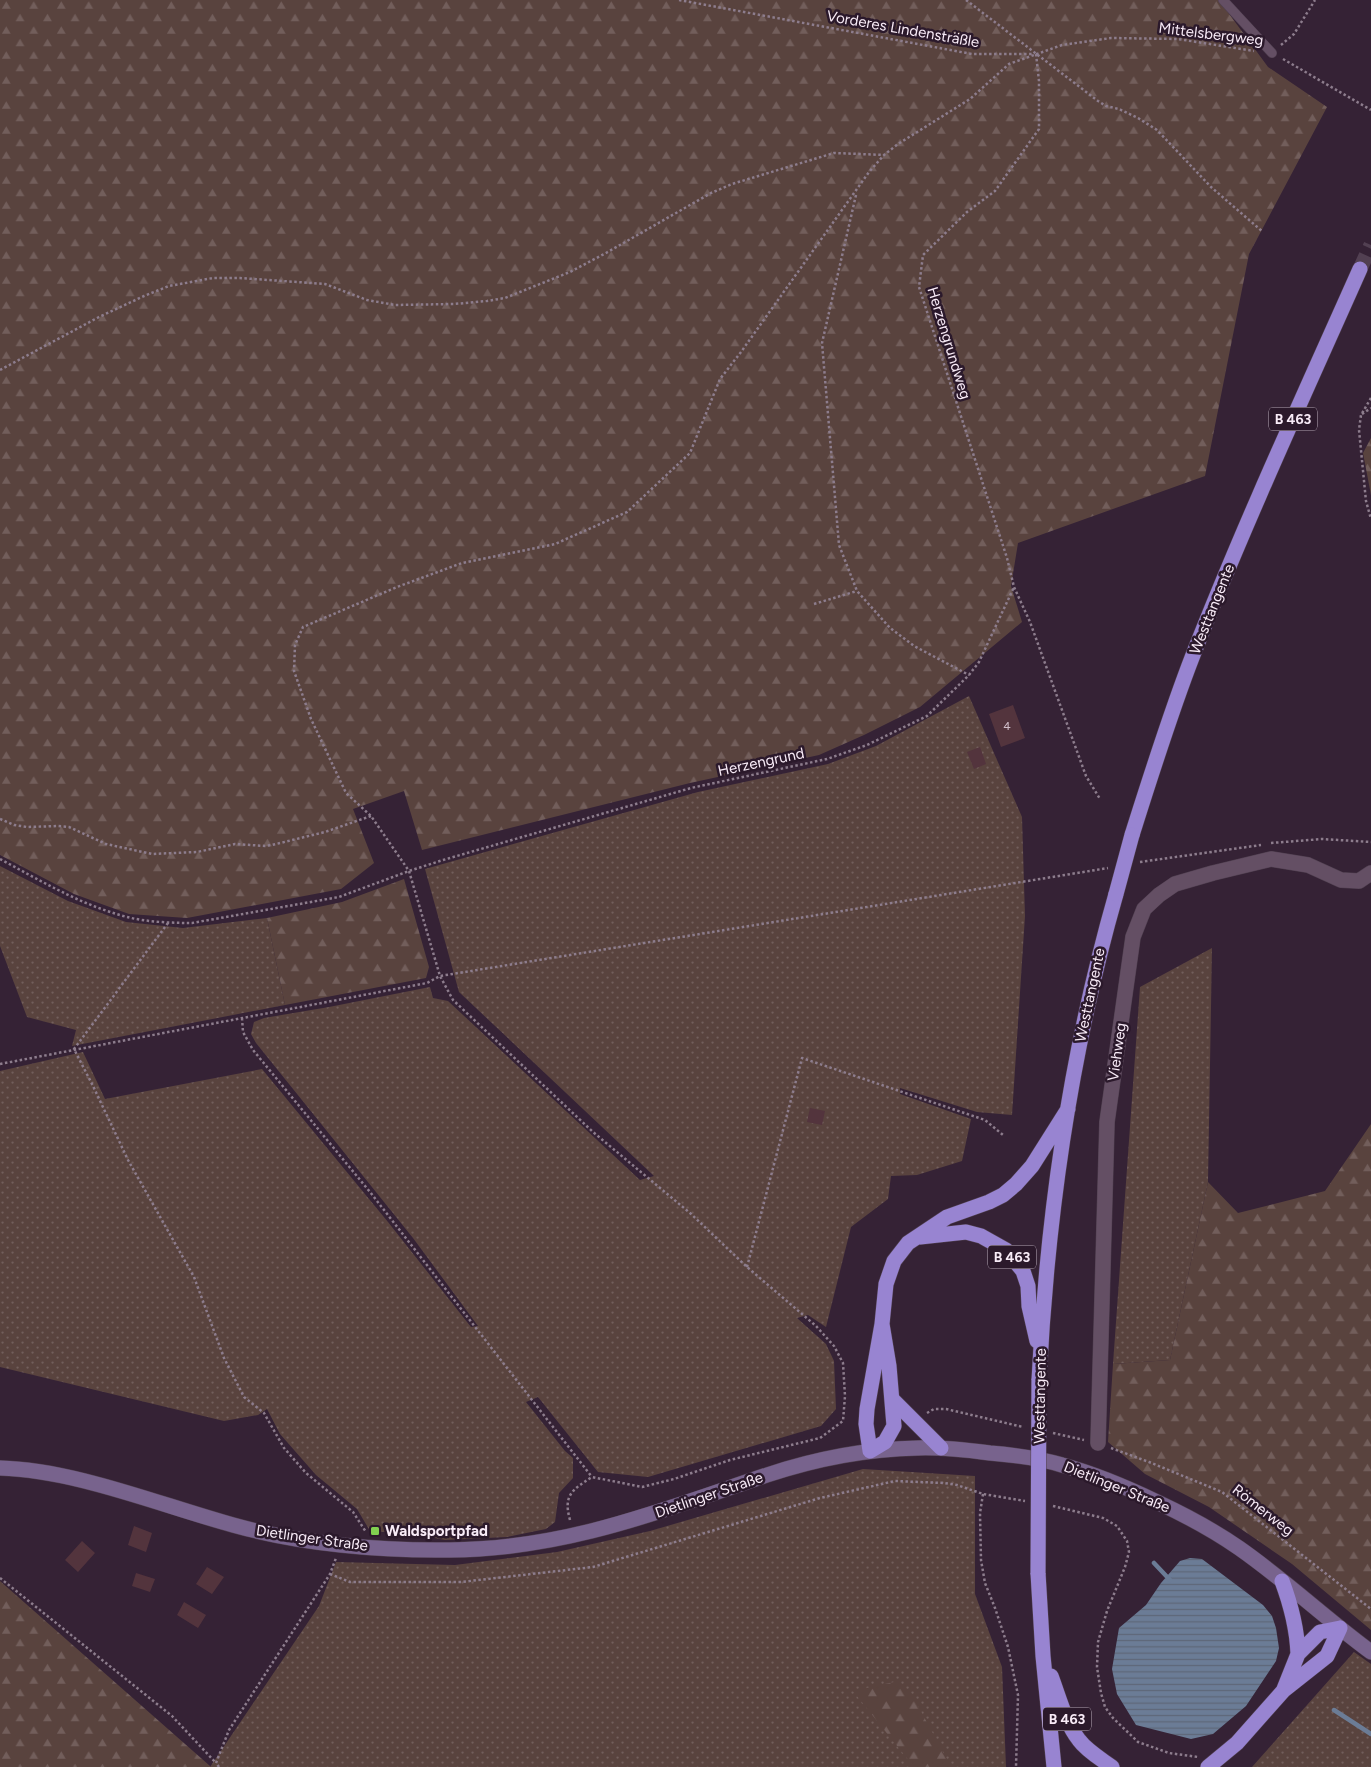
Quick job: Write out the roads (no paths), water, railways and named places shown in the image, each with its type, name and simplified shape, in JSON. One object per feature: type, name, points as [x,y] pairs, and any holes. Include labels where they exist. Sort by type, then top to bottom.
[{"type":"highway","name":"Westtangente","points":[[1054,1767],[1043,1656],[1038,1573],[1039,1380],[1054,1205],[1081,1032],[1101,944],[1132,835],[1161,743],[1193,655],[1251,516],[1360,269]]},
{"type":"highway","name":"B 463","points":[[882,1324],[894,1426],[885,1442],[870,1451],[866,1424],[882,1324],[886,1284],[894,1261],[908,1243],[947,1217],[989,1202],[1003,1195],[1016,1184],[1032,1166],[1068,1109]]},
{"type":"highway","name":"B 463","points":[[916,1238],[966,1232],[981,1236],[1006,1250],[1023,1271],[1028,1286],[1029,1306],[1040,1356]]},
{"type":"highway","points":[[892,1399],[941,1448]]},
{"type":"highway","points":[[1282,1581],[1293,1612],[1298,1636],[1298,1654],[1284,1690]]},
{"type":"highway","points":[[1298,1654],[1320,1632],[1340,1628]]},
{"type":"highway","points":[[1209,1766],[1237,1742],[1284,1690],[1327,1656],[1340,1628]]},
{"type":"highway","name":"B 463","points":[[1043,1656],[1066,1716],[1079,1740],[1095,1756],[1112,1767]]},
{"type":"main road","name":"Dietlinger Straße","points":[[0,1468],[46,1474],[93,1484],[239,1527],[311,1541],[370,1547],[448,1550],[500,1548],[574,1536],[679,1506],[772,1473],[830,1458],[870,1451],[941,1448],[1026,1457],[1085,1472],[1125,1487],[1191,1518],[1238,1548],[1371,1652]]},
{"type":"street","name":"Viehweg","points":[[1098,1443],[1107,1122],[1133,938],[1144,908],[1175,884],[1271,859],[1308,865],[1341,880],[1359,881],[1371,872]]},
{"type":"lane","points":[[1223,0],[1272,53]]},
{"type":"water","points":[[1190,1558],[1202,1559],[1263,1605],[1272,1616],[1279,1648],[1276,1661],[1246,1706],[1213,1734],[1191,1739],[1136,1725],[1117,1694],[1112,1669],[1119,1628],[1146,1605],[1161,1583],[1180,1561]]},
{"type":"waterway","points":[[1154,1563],[1170,1580]]},
{"type":"waterway","points":[[1334,1710],[1371,1734]]},
{"type":"tunnel","points":[[1360,269],[1371,245]]},
{"type":"place","name":"Waldsportpfad","points":[[375,1531]]}]
